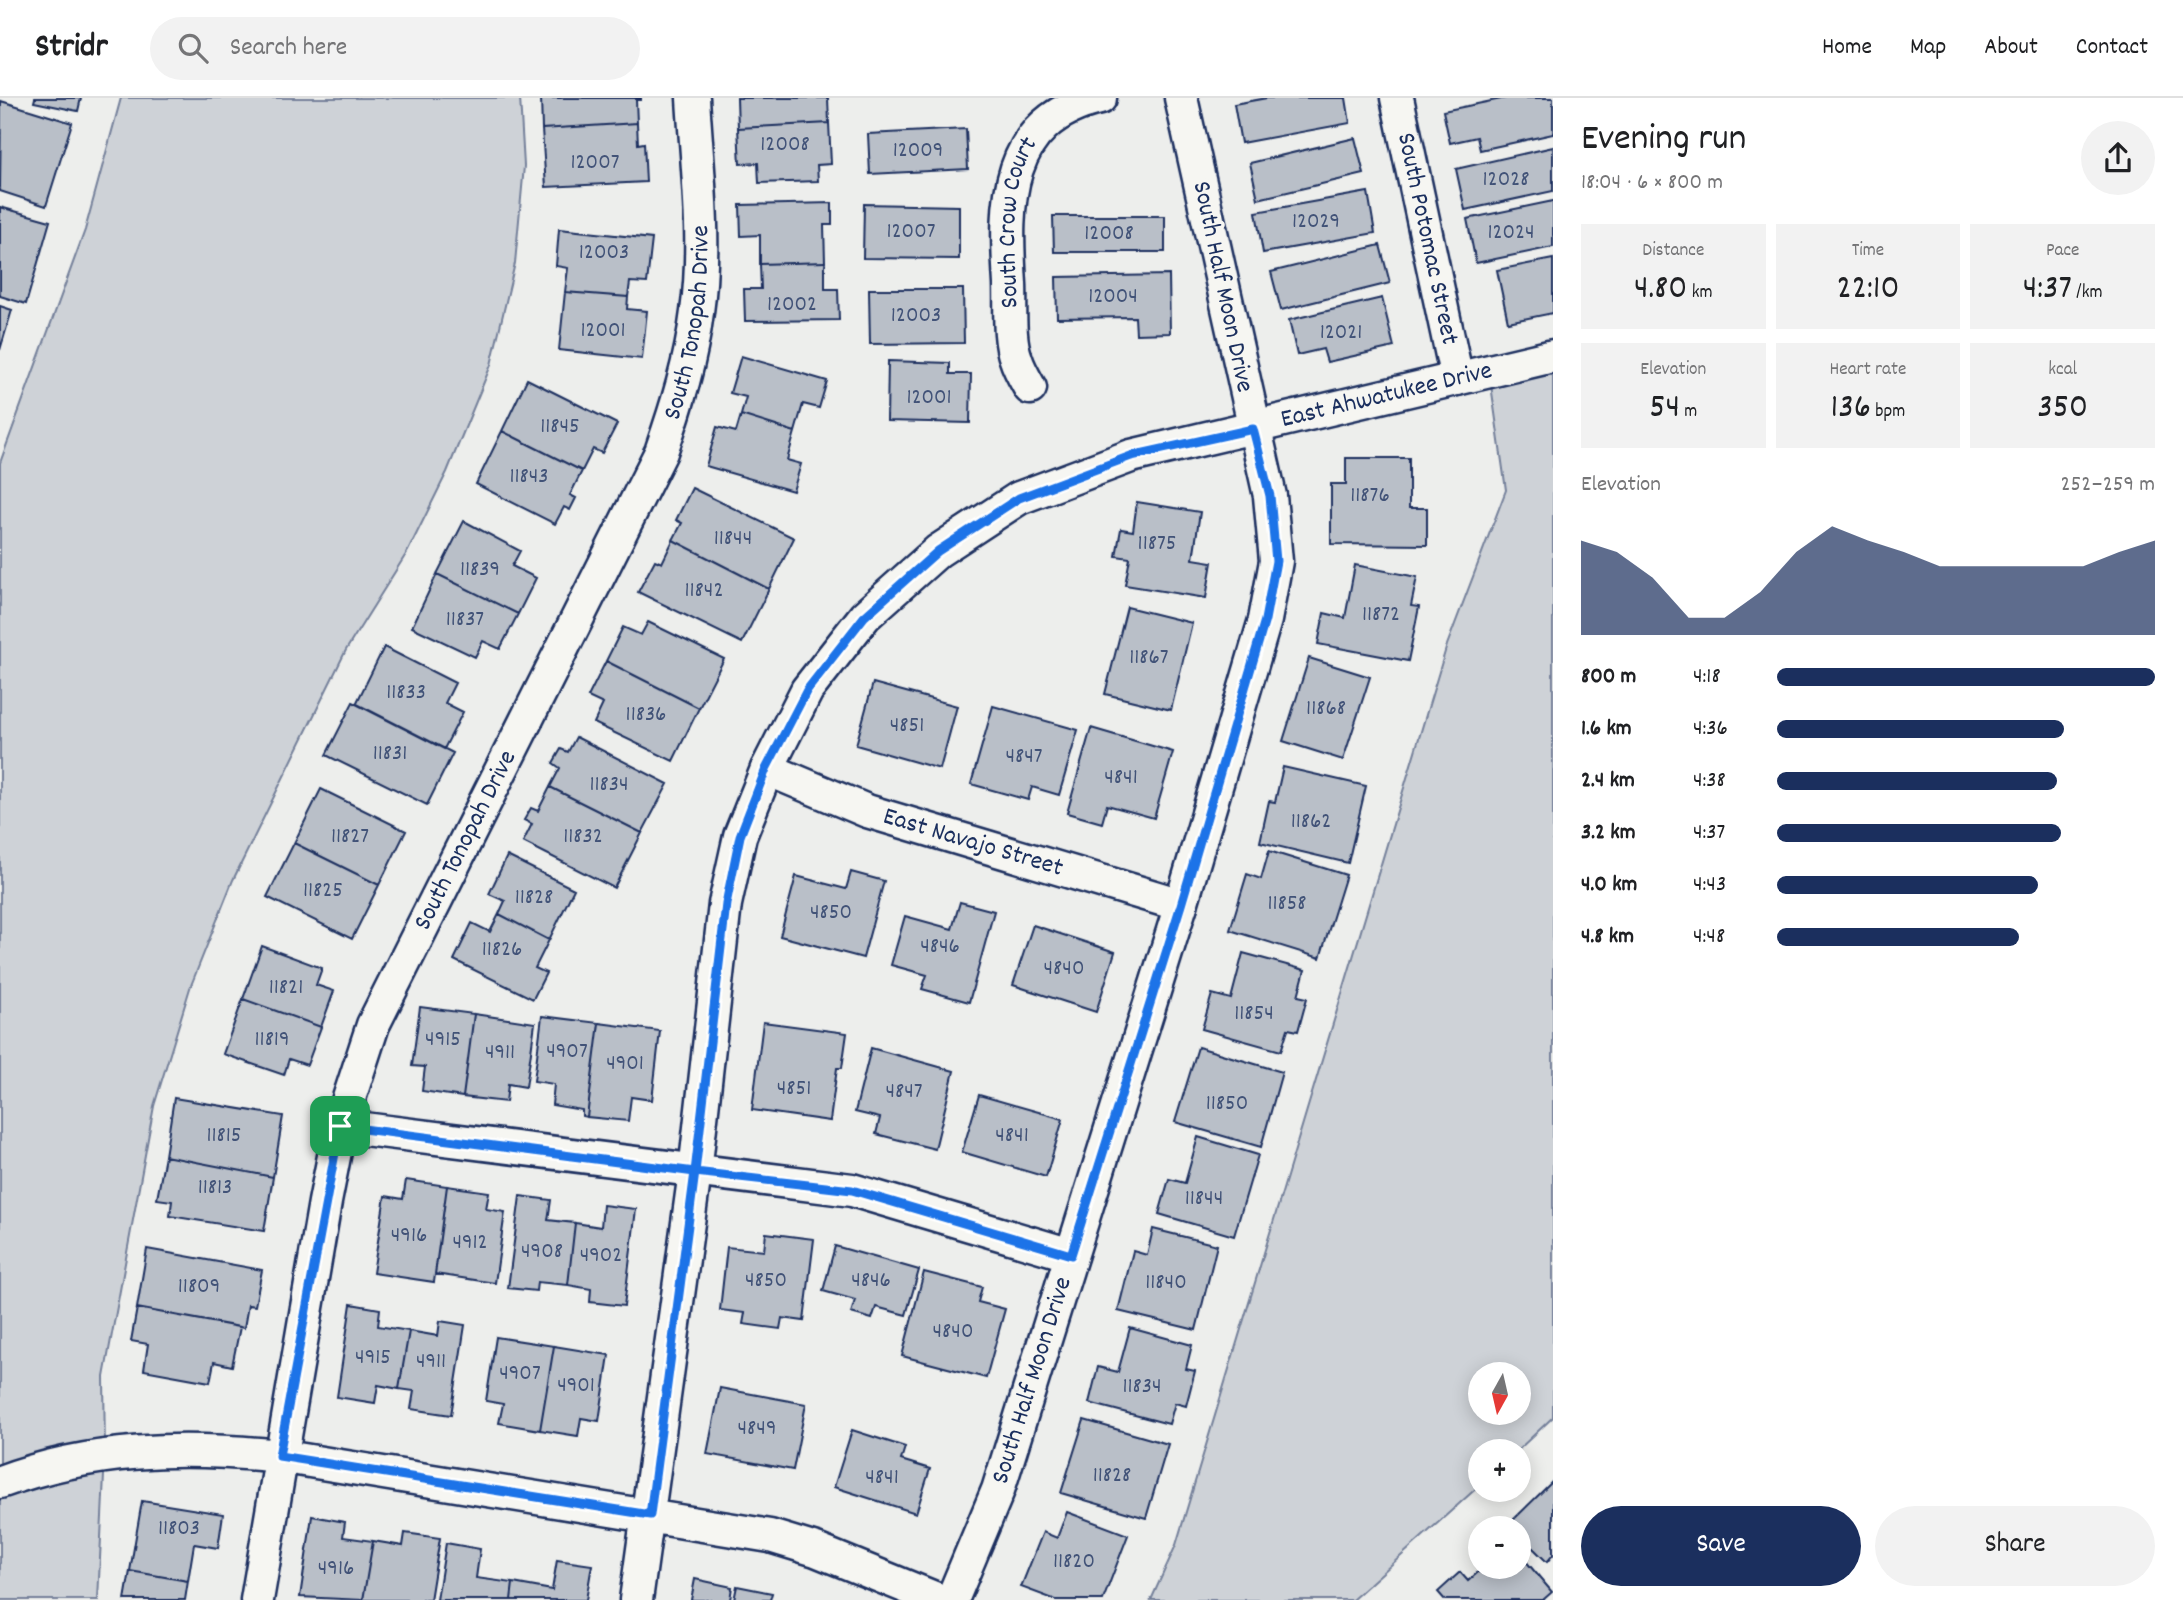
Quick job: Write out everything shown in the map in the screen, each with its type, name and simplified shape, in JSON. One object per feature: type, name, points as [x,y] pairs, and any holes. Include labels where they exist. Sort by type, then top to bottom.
[{"type":"street","name":"South Tonopah Drive","points":[[257,1600],[279,1456],[340,1126],[373,1025],[662,452],[684,387],[698,310],[701,232],[693,98]]},
{"type":"street","name":"South Crow Court","points":[[1030,388],[1014,357],[1006,218],[1013,178],[1030,142],[1057,114],[1100,98]]},
{"type":"street","name":"South Half Moon Drive","points":[[952,1600],[998,1490],[1181,905],[1265,620],[1276,561],[1270,496],[1181,98]]},
{"type":"street","name":"South Potomac Street","points":[[1397,98],[1457,379]]},
{"type":"street","name":"East Ahwatukee Drive","points":[[636,1600],[650,1515],[695,1172],[726,904],[740,836],[766,769],[807,690],[864,617],[938,551],[1019,498],[1131,456],[1553,356]]},
{"type":"street","name":"East Navajo Street","points":[[766,769],[867,811],[1181,905]]},
{"type":"street","points":[[340,1126],[852,1190],[1071,1255]]},
{"type":"street","points":[[0,1482],[39,1468],[104,1454],[208,1449],[279,1456],[723,1526],[816,1550],[939,1600]]},
{"type":"shaded area","points":[[121,98],[520,98],[524,166],[515,263],[491,365],[447,472],[408,551],[346,650],[233,880],[190,988],[154,1106],[104,1377],[105,1454],[98,1600],[0,1600],[0,463],[85,230]]},
{"type":"shaded area","points":[[1553,356],[1553,1417],[1530,1439],[1468,1439],[1468,1496],[1352,1600],[1151,1600],[1176,1545],[1447,645],[1506,490],[1489,371]]},
{"type":"building","points":[[35,98],[81,98],[78,111],[34,102]]},
{"type":"building","points":[[541,98],[641,100],[636,100],[637,123],[542,129]]},
{"type":"building","points":[[737,98],[828,98],[829,123],[738,128]]},
{"type":"building","points":[[1267,98],[1346,98],[1350,123],[1241,143],[1234,104]]},
{"type":"building","points":[[1506,98],[1553,98],[1553,134],[1480,150],[1477,137],[1450,143],[1443,111]]},
{"type":"building","points":[[1,101],[72,123],[46,206],[0,191]]},
{"type":"building","points":[[637,123],[638,144],[644,143],[646,182],[546,187],[542,129]]},
{"type":"building","points":[[829,123],[831,164],[817,165],[818,181],[759,183],[758,163],[740,164],[738,128]]},
{"type":"building","points":[[966,129],[968,169],[870,174],[868,134]]},
{"type":"building","points":[[1355,138],[1364,174],[1258,199],[1250,163]]},
{"type":"building","points":[[1553,147],[1553,191],[1465,210],[1456,169]]},
{"type":"building","points":[[1368,192],[1375,233],[1263,253],[1256,212]]},
{"type":"building","points":[[1553,201],[1553,247],[1476,263],[1467,219]]},
{"type":"building","points":[[832,203],[832,225],[824,225],[825,262],[760,264],[760,235],[741,236],[740,205]]},
{"type":"building","points":[[864,204],[959,206],[959,259],[863,258]]},
{"type":"building","points":[[0,207],[50,221],[26,304],[0,296]]},
{"type":"building","points":[[1053,216],[1165,216],[1165,252],[1054,252]]},
{"type":"building","points":[[559,229],[652,239],[647,283],[630,282],[628,297],[565,292],[568,268],[556,266]]},
{"type":"building","points":[[1380,245],[1390,283],[1281,310],[1271,272]]},
{"type":"building","points":[[1553,259],[1553,313],[1508,322],[1497,270]]},
{"type":"building","points":[[825,262],[825,289],[838,289],[839,320],[745,321],[744,289],[761,289],[760,264]]},
{"type":"building","points":[[1169,275],[1170,333],[1136,334],[1135,317],[1057,318],[1056,277]]},
{"type":"building","points":[[869,289],[963,289],[964,343],[870,344]]},
{"type":"building","points":[[565,292],[628,297],[627,309],[647,311],[642,359],[559,350]]},
{"type":"building","points":[[1382,298],[1394,347],[1327,362],[1323,349],[1297,355],[1289,320]]},
{"type":"building","points":[[0,306],[12,310],[0,350]]},
{"type":"building","points":[[741,356],[827,381],[819,408],[803,404],[795,432],[741,415],[746,397],[730,393]]},
{"type":"building","points":[[888,361],[950,363],[950,374],[971,374],[970,423],[887,421]]},
{"type":"building","points":[[527,379],[617,424],[602,453],[593,449],[582,471],[502,431]]},
{"type":"building","points":[[741,415],[795,432],[787,460],[801,464],[793,491],[706,466],[717,427],[736,432]]},
{"type":"building","points":[[502,431],[582,471],[570,495],[576,498],[570,510],[564,507],[555,524],[476,484]]},
{"type":"building","points":[[1346,458],[1409,458],[1409,508],[1427,508],[1427,545],[1331,544],[1331,484],[1346,484]]},
{"type":"building","points":[[692,488],[794,538],[769,589],[673,540],[682,523],[676,520]]},
{"type":"building","points":[[1137,502],[1200,512],[1193,559],[1212,562],[1206,598],[1125,585],[1130,558],[1116,556],[1121,529],[1133,531]]},
{"type":"building","points":[[464,521],[520,551],[512,566],[536,578],[518,614],[437,574]]},
{"type":"building","points":[[673,540],[769,589],[742,643],[638,592],[655,560],[662,563]]},
{"type":"building","points":[[1355,565],[1417,577],[1411,606],[1419,607],[1408,661],[1318,644],[1324,613],[1345,618]]},
{"type":"building","points":[[437,574],[518,614],[500,649],[483,641],[475,657],[412,627]]},
{"type":"building","points":[[1127,607],[1192,623],[1171,710],[1105,694]]},
{"type":"building","points":[[648,622],[724,659],[699,708],[606,661],[623,627],[641,635]]},
{"type":"building","points":[[384,647],[455,683],[445,703],[463,712],[444,749],[356,704]]},
{"type":"building","points":[[1309,658],[1370,677],[1343,760],[1283,741]]},
{"type":"building","points":[[606,661],[699,708],[673,761],[594,723],[603,704],[588,697]]},
{"type":"building","points":[[873,683],[957,706],[940,769],[856,745]]},
{"type":"building","points":[[353,702],[453,753],[427,805],[326,755]]},
{"type":"building","points":[[993,706],[1078,730],[1059,795],[1032,787],[1028,800],[971,784]]},
{"type":"building","points":[[1091,728],[1173,752],[1154,818],[1107,805],[1102,823],[1067,813]]},
{"type":"building","points":[[576,737],[668,784],[642,833],[550,787],[560,768],[553,763],[561,749],[568,752]]},
{"type":"building","points":[[1283,767],[1366,786],[1348,863],[1260,842],[1269,801],[1275,802]]},
{"type":"building","points":[[550,787],[642,833],[614,888],[523,842],[532,824],[524,820],[531,808],[538,811]]},
{"type":"building","points":[[321,789],[406,831],[379,885],[294,843]]},
{"type":"building","points":[[294,843],[379,885],[352,939],[267,897]]},
{"type":"building","points":[[1269,851],[1346,875],[1320,958],[1230,930],[1247,874],[1261,879]]},
{"type":"building","points":[[507,856],[574,889],[549,940],[499,914],[505,901],[489,894]]},
{"type":"building","points":[[851,872],[884,881],[863,958],[780,936],[796,876],[846,889]]},
{"type":"building","points":[[960,902],[994,911],[969,1002],[922,989],[927,975],[891,965],[905,916],[952,929]]},
{"type":"building","points":[[499,914],[549,940],[535,968],[546,973],[533,999],[454,960],[472,923],[490,932]]},
{"type":"building","points":[[1033,925],[1115,952],[1096,1012],[1013,985]]},
{"type":"building","points":[[262,946],[322,968],[316,985],[334,991],[321,1027],[243,999]]},
{"type":"building","points":[[1243,953],[1305,970],[1298,996],[1307,998],[1298,1031],[1288,1029],[1281,1051],[1202,1029],[1212,994],[1231,999]]},
{"type":"building","points":[[243,999],[321,1027],[307,1065],[289,1059],[284,1075],[223,1054]]},
{"type":"building","points":[[420,1007],[474,1014],[463,1097],[422,1091],[425,1067],[412,1066]]},
{"type":"building","points":[[474,1014],[535,1023],[526,1087],[508,1084],[506,1102],[463,1097]]},
{"type":"building","points":[[542,1016],[599,1023],[587,1117],[582,1116],[582,1110],[552,1105],[554,1084],[534,1081]]},
{"type":"building","points":[[763,1022],[847,1033],[842,1068],[837,1068],[830,1121],[752,1110]]},
{"type":"building","points":[[599,1023],[660,1031],[652,1100],[631,1097],[628,1121],[587,1117]]},
{"type":"building","points":[[1198,1047],[1282,1072],[1261,1147],[1175,1122]]},
{"type":"building","points":[[871,1048],[954,1071],[935,1149],[876,1134],[880,1118],[855,1112]]},
{"type":"building","points":[[979,1095],[1063,1119],[1046,1177],[962,1152]]},
{"type":"building","points":[[174,1098],[283,1116],[273,1177],[165,1156]]},
{"type":"building","points":[[1198,1137],[1258,1155],[1234,1236],[1159,1214],[1169,1179],[1185,1183]]},
{"type":"building","points":[[165,1156],[273,1177],[264,1231],[170,1216],[172,1201],[157,1199]]},
{"type":"building","points":[[406,1180],[447,1186],[434,1282],[373,1273],[385,1196],[403,1199]]},
{"type":"building","points":[[447,1186],[489,1192],[486,1209],[505,1212],[495,1283],[435,1274]]},
{"type":"building","points":[[520,1196],[551,1200],[548,1220],[575,1223],[568,1285],[537,1282],[536,1291],[508,1288]]},
{"type":"building","points":[[603,1205],[636,1209],[624,1306],[590,1302],[591,1289],[568,1285],[575,1223],[601,1227]]},
{"type":"building","points":[[1153,1229],[1217,1245],[1196,1330],[1118,1311],[1133,1251],[1147,1255]]},
{"type":"building","points":[[766,1233],[814,1239],[804,1321],[782,1318],[780,1329],[743,1324],[745,1313],[720,1310],[727,1247],[764,1251]]},
{"type":"building","points":[[835,1246],[919,1270],[906,1315],[876,1307],[872,1319],[851,1313],[855,1300],[823,1291]]},
{"type":"building","points":[[147,1249],[262,1270],[255,1306],[248,1305],[244,1328],[137,1308]]},
{"type":"building","points":[[924,1272],[982,1287],[978,1302],[1005,1309],[986,1378],[902,1356]]},
{"type":"building","points":[[351,1304],[380,1309],[378,1326],[409,1331],[399,1389],[378,1385],[375,1403],[337,1397]]},
{"type":"building","points":[[137,1308],[240,1327],[232,1366],[214,1362],[210,1382],[144,1370],[148,1344],[131,1341]]},
{"type":"building","points":[[440,1321],[465,1325],[451,1415],[411,1409],[414,1391],[399,1389],[409,1331],[438,1336]]},
{"type":"building","points":[[1130,1328],[1192,1345],[1186,1369],[1195,1371],[1186,1406],[1175,1403],[1169,1424],[1089,1403],[1098,1367],[1118,1372]]},
{"type":"building","points":[[496,1337],[554,1346],[540,1430],[499,1423],[503,1404],[486,1401]]},
{"type":"building","points":[[554,1346],[609,1355],[599,1421],[581,1418],[578,1436],[540,1430]]},
{"type":"building","points":[[720,1388],[806,1404],[793,1470],[707,1454]]},
{"type":"building","points":[[1084,1420],[1168,1444],[1146,1518],[1061,1493]]},
{"type":"building","points":[[852,1430],[905,1447],[901,1460],[930,1469],[916,1513],[834,1487]]},
{"type":"building","points":[[1553,1481],[1553,1555],[1547,1562],[1531,1546],[1531,1516],[1517,1516]]},
{"type":"building","points":[[142,1501],[223,1514],[218,1548],[194,1544],[188,1581],[130,1571]]},
{"type":"building","points":[[1067,1512],[1128,1535],[1103,1600],[1056,1600],[1021,1587],[1043,1532],[1057,1538]]},
{"type":"building","points":[[312,1516],[345,1522],[343,1537],[373,1541],[363,1600],[300,1597]]},
{"type":"building","points":[[405,1533],[440,1538],[430,1600],[363,1600],[373,1541],[403,1546]]},
{"type":"building","points":[[446,1543],[480,1549],[476,1578],[513,1583],[511,1600],[437,1600]]},
{"type":"building","points":[[557,1560],[592,1565],[586,1600],[511,1600],[513,1583],[552,1590]]},
{"type":"building","points":[[1531,1567],[1552,1592],[1543,1600],[1445,1600],[1438,1592],[1460,1572],[1468,1581],[1531,1579]]},
{"type":"building","points":[[130,1571],[188,1581],[185,1600],[125,1600]]},
{"type":"building","points":[[695,1579],[732,1587],[730,1600],[691,1600]]},
{"type":"building","points":[[737,1586],[772,1593],[770,1600],[734,1600]]},
{"type":"route","points":[[340,1126],[279,1456],[650,1515],[695,1172],[852,1190],[1071,1255],[1181,905],[1265,620],[1276,561],[1270,496],[1253,429],[1131,456],[1019,498],[938,551],[864,617],[807,690],[766,769],[740,836],[726,904],[695,1172],[340,1126]]}]
